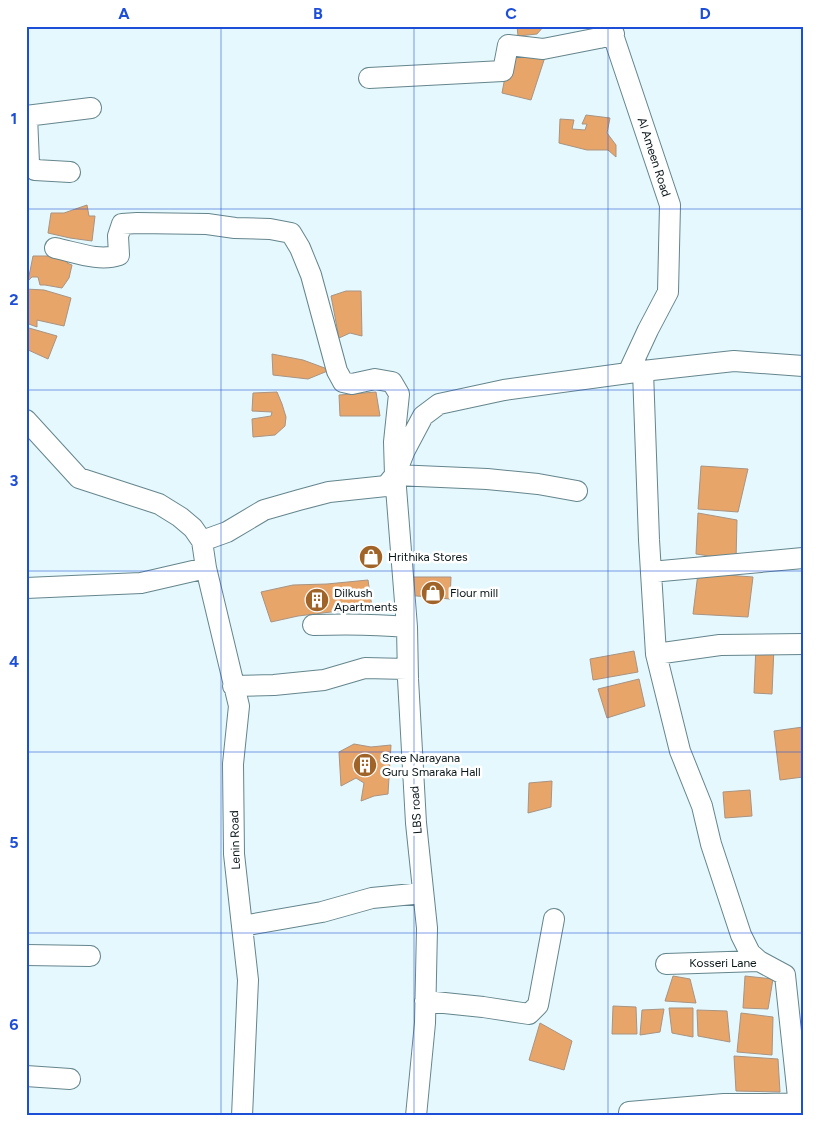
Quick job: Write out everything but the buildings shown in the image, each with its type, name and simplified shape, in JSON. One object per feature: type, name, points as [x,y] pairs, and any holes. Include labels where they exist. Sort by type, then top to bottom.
[{"type":"street","points":[[369,78],[503,71],[508,45],[543,49],[599,38],[612,30]]},
{"type":"street","name":"Al Ameen Road","points":[[612,30],[670,205],[668,292],[648,330],[636,372]]},
{"type":"street","points":[[70,172],[35,170],[29,163],[26,116],[91,108]]},
{"type":"street","name":"LBS road","points":[[55,248],[91,256],[113,258],[119,255],[120,245],[118,236],[122,224],[137,222],[207,224],[291,234],[300,248],[311,276],[337,371],[343,382],[352,384],[375,379],[392,382],[399,394],[394,442],[395,475],[407,627],[416,823],[427,928],[425,1023],[416,1116]]},
{"type":"street","points":[[26,420],[79,478],[159,504],[194,528],[202,541],[227,532],[264,510],[330,492],[386,486],[395,475],[423,416],[439,404],[504,390],[734,361],[803,366]]},
{"type":"street","points":[[636,372],[656,654],[680,751],[702,806],[711,844],[741,935],[750,953],[759,961]]},
{"type":"street","points":[[395,475],[496,480],[538,484],[576,491]]},
{"type":"street","name":"Lenin Road","points":[[202,541],[206,568],[239,706],[233,764],[234,854],[248,980],[242,1116]]},
{"type":"street","points":[[651,572],[803,558]]},
{"type":"street","points":[[26,588],[141,583],[206,568]]},
{"type":"street","points":[[313,625],[379,624],[407,627]]},
{"type":"street","points":[[656,654],[720,645],[803,644]]},
{"type":"street","points":[[233,686],[274,685],[324,680],[365,668],[408,669]]},
{"type":"street","points":[[242,926],[322,912],[372,898],[423,893]]},
{"type":"street","points":[[426,1001],[529,1014],[538,1005],[554,919]]},
{"type":"street","points":[[26,955],[90,956]]},
{"type":"street","name":"Kosseri Lane","points":[[666,964],[759,961],[785,975],[799,1109]]},
{"type":"street","points":[[26,1076],[70,1079]]},
{"type":"street","points":[[628,1112],[724,1104],[766,1104],[799,1109]]},
{"type":"place","name":"Hrithika Stores","points":[[371,557]]},
{"type":"place","name":"Flour mill","points":[[433,593]]},
{"type":"place","name":"Dilkush Apartments","points":[[317,600]]},
{"type":"place","name":"Sree Narayana Guru Smaraka Hall","points":[[365,765]]}]
